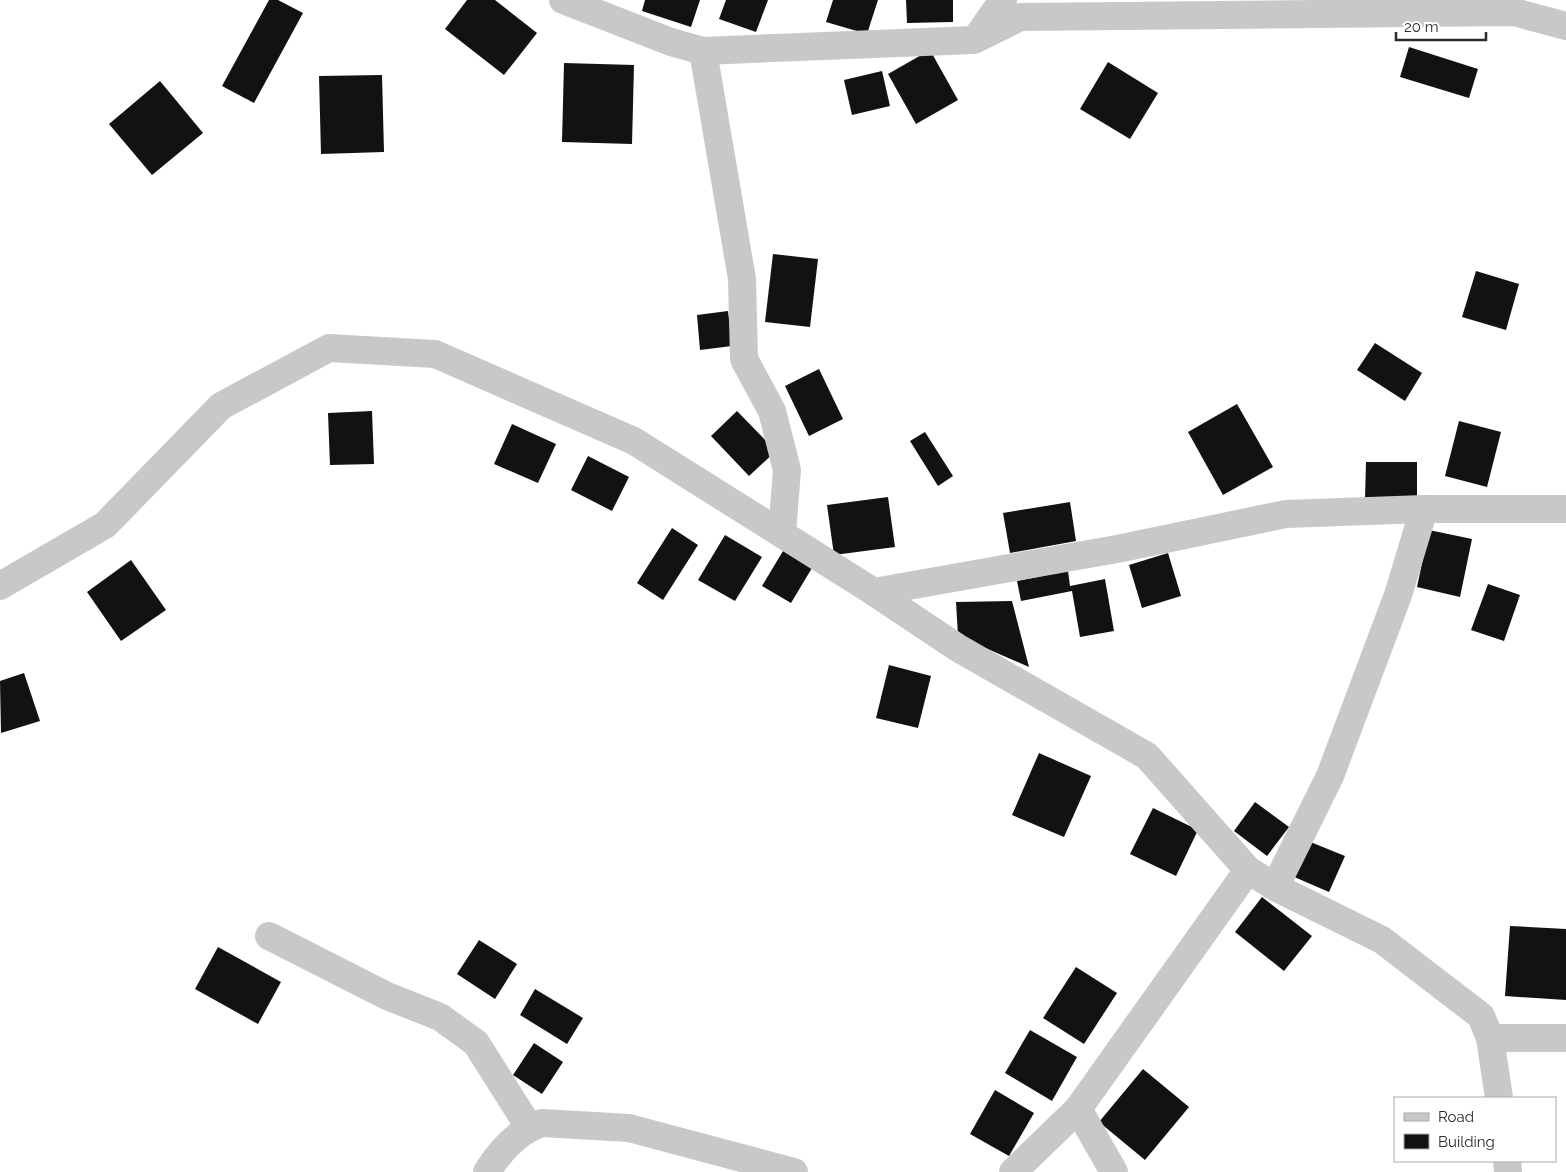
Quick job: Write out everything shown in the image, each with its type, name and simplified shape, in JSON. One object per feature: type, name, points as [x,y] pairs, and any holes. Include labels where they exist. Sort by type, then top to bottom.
[{"type":"street","points":[[562,0],[672,42],[703,50],[974,40],[1020,17],[1514,12],[1566,26]]},
{"type":"street","points":[[974,40],[1003,0]]},
{"type":"street","points":[[703,50],[742,279],[744,359],[772,411],[787,470],[782,533]]},
{"type":"street","points":[[0,586],[105,525],[221,406],[329,348],[435,354],[634,441],[782,533],[958,648],[1147,756],[1248,870],[1275,888],[1382,940],[1482,1016],[1490,1038],[1499,1097]]},
{"type":"street","points":[[874,592],[1117,549],[1286,514],[1424,509],[1566,509]]},
{"type":"street","points":[[1275,888],[1330,776],[1398,595],[1424,509]]},
{"type":"street","points":[[1013,1172],[1078,1109],[1248,870]]},
{"type":"street","points":[[268,936],[387,996],[440,1017],[476,1043],[529,1127]]},
{"type":"street","points":[[1490,1038],[1566,1038]]},
{"type":"street","points":[[1078,1109],[1114,1172]]},
{"type":"street","points":[[487,1172],[498,1154],[529,1127],[542,1123],[629,1128],[794,1172]]},
{"type":"building","points":[[269,0],[278,0],[303,13],[254,103],[222,86]]},
{"type":"building","points":[[467,0],[495,0],[537,33],[504,75],[445,29]]},
{"type":"building","points":[[645,0],[700,0],[691,27],[642,11]]},
{"type":"building","points":[[726,0],[768,0],[756,32],[719,19]]},
{"type":"building","points":[[833,0],[878,0],[867,34],[826,22]]},
{"type":"building","points":[[906,0],[953,0],[953,22],[907,23]]},
{"type":"building","points":[[1409,47],[1478,69],[1469,98],[1400,77]]},
{"type":"building","points":[[930,50],[958,100],[916,124],[888,74]]},
{"type":"building","points":[[1108,62],[1158,93],[1130,139],[1080,109]]},
{"type":"building","points":[[564,63],[634,65],[632,144],[562,142]]},
{"type":"building","points":[[882,71],[890,106],[852,115],[844,80]]},
{"type":"building","points":[[382,75],[384,152],[321,154],[319,76]]},
{"type":"building","points":[[160,81],[203,133],[152,175],[109,124]]},
{"type":"building","points":[[773,254],[818,259],[810,327],[765,322]]},
{"type":"building","points":[[1476,271],[1519,284],[1506,330],[1462,317]]},
{"type":"building","points":[[728,311],[732,346],[700,350],[697,315]]},
{"type":"building","points":[[1375,343],[1422,373],[1405,401],[1357,370]]},
{"type":"building","points":[[819,369],[843,419],[809,436],[785,386]]},
{"type":"building","points":[[1237,404],[1273,467],[1223,495],[1188,432]]},
{"type":"building","points":[[372,411],[374,464],[330,465],[328,413]]},
{"type":"building","points":[[737,411],[776,451],[749,476],[711,436]]},
{"type":"building","points":[[1459,421],[1501,432],[1487,487],[1445,476]]},
{"type":"building","points":[[512,424],[556,444],[538,483],[494,464]]},
{"type":"building","points":[[925,432],[953,476],[938,486],[910,441]]},
{"type":"building","points":[[588,456],[629,477],[612,511],[571,490]]},
{"type":"building","points":[[1366,462],[1417,462],[1417,499],[1365,499]]},
{"type":"building","points":[[888,497],[895,547],[834,555],[827,505]]},
{"type":"building","points":[[1070,502],[1076,541],[1010,553],[1003,513]]},
{"type":"building","points":[[672,528],[698,545],[663,600],[637,583]]},
{"type":"building","points":[[1429,530],[1472,539],[1460,597],[1417,587]]},
{"type":"building","points":[[725,535],[762,557],[735,601],[698,580]]},
{"type":"building","points":[[783,551],[812,568],[791,603],[762,586]]},
{"type":"building","points":[[1168,553],[1181,596],[1142,608],[1129,565]]},
{"type":"building","points":[[131,560],[166,610],[121,641],[87,592]]},
{"type":"building","points":[[1068,571],[1070,586],[1105,579],[1114,631],[1080,637],[1072,591],[1021,601],[1017,581]]},
{"type":"building","points":[[1488,584],[1520,595],[1504,641],[1471,630]]},
{"type":"building","points":[[1012,601],[1029,667],[958,636],[956,602]]},
{"type":"building","points":[[889,665],[931,676],[918,728],[876,718]]},
{"type":"building","points":[[24,673],[40,721],[1,733],[0,681]]},
{"type":"building","points":[[1039,753],[1091,776],[1064,837],[1012,815]]},
{"type":"building","points":[[1255,802],[1289,827],[1267,856],[1234,831]]},
{"type":"building","points":[[1153,808],[1198,830],[1176,876],[1130,854]]},
{"type":"building","points":[[1308,841],[1345,856],[1329,892],[1292,876]]},
{"type":"building","points":[[1262,897],[1312,936],[1284,971],[1235,932]]},
{"type":"building","points":[[1510,926],[1566,929],[1566,1000],[1505,996]]},
{"type":"building","points":[[479,940],[517,964],[495,999],[457,974]]},
{"type":"building","points":[[218,947],[281,982],[258,1024],[195,989]]},
{"type":"building","points":[[1076,967],[1117,993],[1084,1044],[1043,1018]]},
{"type":"building","points":[[535,989],[583,1018],[567,1044],[520,1015]]},
{"type":"building","points":[[1030,1030],[1077,1057],[1052,1101],[1005,1073]]},
{"type":"building","points":[[534,1043],[563,1062],[542,1094],[513,1075]]},
{"type":"building","points":[[1143,1069],[1189,1107],[1145,1160],[1099,1122]]},
{"type":"building","points":[[995,1090],[1034,1113],[1009,1156],[970,1134]]}]
